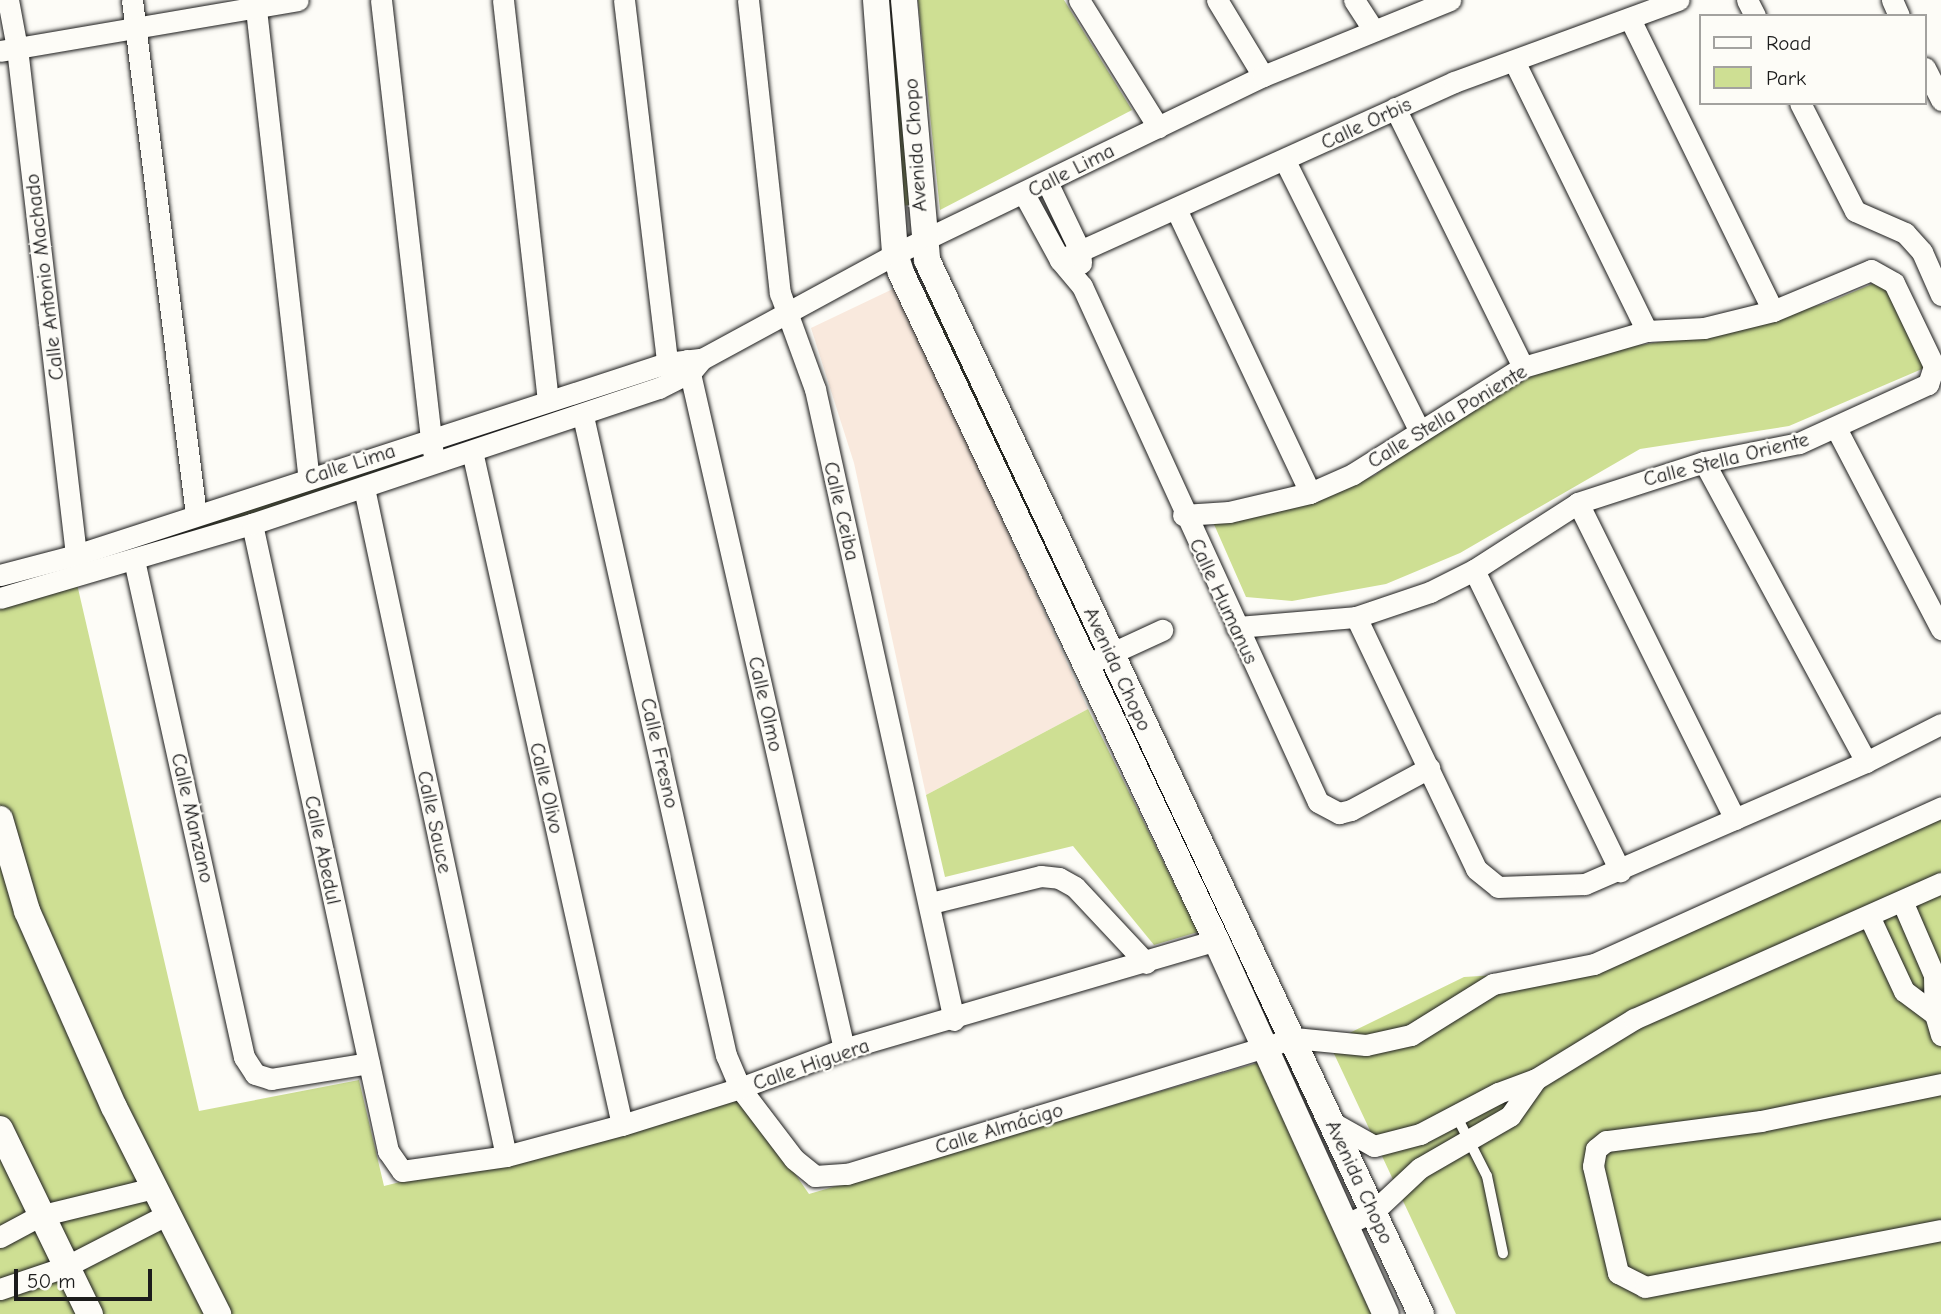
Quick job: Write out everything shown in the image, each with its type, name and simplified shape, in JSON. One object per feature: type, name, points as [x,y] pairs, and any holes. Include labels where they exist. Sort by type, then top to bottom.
[{"type":"street","name":"Calle Antonio Machado","points":[[8,0],[9,50],[76,555]]},
{"type":"street","points":[[132,0],[138,29],[196,515]]},
{"type":"street","points":[[9,50],[138,29],[256,5],[298,0]]},
{"type":"street","points":[[381,0],[429,438],[435,463]]},
{"type":"street","points":[[503,0],[548,400]]},
{"type":"street","name":"Calle Olmo","points":[[624,0],[687,363],[844,1049]]},
{"type":"street","name":"Calle Ceiba","points":[[748,0],[779,283],[815,389],[931,903],[954,1020]]},
{"type":"street","name":"Avenida Chopo","points":[[876,0],[895,254],[1216,940],[1386,1314]]},
{"type":"street","name":"Avenida Chopo","points":[[904,0],[922,241],[987,393],[1294,1038],[1421,1314]]},
{"type":"street","points":[[1079,0],[1158,127]]},
{"type":"street","points":[[1217,0],[1264,76]]},
{"type":"street","points":[[1354,0],[1373,29]]},
{"type":"street","name":"Calle Lima","points":[[0,598],[252,524],[583,416],[895,254],[1264,76],[1373,29],[1450,0]]},
{"type":"street","name":"Calle Orbis","points":[[1060,260],[1285,161],[1395,108],[1678,0]]},
{"type":"street","points":[[256,5],[309,478]]},
{"type":"street","points":[[1630,19],[1773,311]]},
{"type":"street","points":[[1514,61],[1647,331]]},
{"type":"street","points":[[1927,72],[1941,100]]},
{"type":"street","points":[[1801,105],[1855,211],[1905,233],[1922,252],[1941,295]]},
{"type":"street","points":[[1395,108],[1523,367]]},
{"type":"street","points":[[1285,161],[1419,430]]},
{"type":"street","name":"Calle Humanus","points":[[1047,182],[1080,251],[1082,286]]},
{"type":"street","name":"Calle Humanus","points":[[1024,194],[1060,260],[1082,286],[1183,515],[1318,802],[1328,810],[1351,810],[1429,768]]},
{"type":"street","points":[[1176,209],[1310,493]]},
{"type":"street","name":"Calle Stella Poniente","points":[[1183,515],[1229,512],[1310,493],[1362,468],[1523,367],[1647,331],[1704,328],[1773,311],[1871,270]]},
{"type":"street","name":"Calle Stella Oriente","points":[[1236,627],[1356,617],[1430,592],[1474,570],[1578,503],[1704,462],[1799,443],[1928,384],[1935,373],[1895,283],[1871,270]]},
{"type":"street","name":"Calle Lima","points":[[0,575],[76,555],[548,400],[687,363]]},
{"type":"street","name":"Calle Fresno","points":[[583,416],[726,1055],[740,1088]]},
{"type":"street","points":[[1836,428],[1941,629]]},
{"type":"street","name":"Calle Olivo","points":[[472,451],[622,1125]]},
{"type":"street","points":[[1704,462],[1866,762]]},
{"type":"street","name":"Calle Sauce","points":[[364,488],[506,1156]]},
{"type":"street","points":[[1578,503],[1735,819]]},
{"type":"street","name":"Calle Abedul","points":[[252,524],[388,1151],[402,1171]]},
{"type":"street","name":"Calle Manzano","points":[[134,560],[240,1042],[255,1074],[283,1078],[369,1063]]},
{"type":"street","points":[[1474,570],[1619,871]]},
{"type":"street","points":[[1356,617],[1476,869],[1498,887],[1586,884],[1866,762],[1941,724]]},
{"type":"street","points":[[1086,665],[1162,630]]},
{"type":"street","points":[[1294,1038],[1366,1045],[1411,1035],[1493,984],[1594,964],[1941,807]]},
{"type":"street","points":[[0,819],[27,911],[155,1188],[218,1314]]},
{"type":"street","points":[[931,903],[1041,876],[1059,878],[1075,887],[1146,963]]},
{"type":"street","points":[[1333,1123],[1374,1146],[1420,1134],[1536,1079],[1634,1019],[1941,883]]},
{"type":"street","points":[[1902,901],[1937,973],[1935,1014],[1941,1035]]},
{"type":"street","points":[[1869,916],[1904,990],[1935,1014]]},
{"type":"street","name":"Calle Higuera","points":[[402,1171],[506,1156],[622,1125],[740,1088],[844,1049],[954,1020],[1216,940]]},
{"type":"street","name":"Calle Almácigo","points":[[740,1088],[805,1169],[816,1176],[835,1177],[1294,1038]]},
{"type":"street","points":[[1347,1224],[1374,1211],[1420,1168],[1510,1116],[1536,1079]]},
{"type":"street","points":[[1941,1084],[1761,1121],[1606,1141],[1596,1149],[1593,1166],[1618,1273],[1646,1287],[1941,1230]]},
{"type":"street","points":[[0,1129],[39,1216],[90,1314]]},
{"type":"street","points":[[0,1237],[39,1216],[155,1188]]},
{"type":"street","points":[[0,1289],[65,1266],[168,1214]]},
{"type":"lane","points":[[1456,1115],[1488,1176],[1503,1253]]},
{"type":"shaded area","points":[[897,287],[1088,709],[926,795],[854,463],[811,328]]},
{"type":"green space","points":[[884,0],[896,0],[914,204],[902,206]]},
{"type":"green space","points":[[918,0],[1064,0],[1132,110],[940,210]]},
{"type":"green space","points":[[1884,279],[1929,366],[1789,426],[1640,449],[1460,553],[1386,584],[1292,601],[1246,597],[1213,522],[1310,503],[1375,475],[1429,433],[1530,377],[1602,351],[1710,334],[1827,303]]},
{"type":"green space","points":[[935,285],[1091,627],[1082,632],[925,292]]},
{"type":"green space","points":[[415,453],[418,460],[85,570],[82,560]]},
{"type":"green space","points":[[77,584],[199,1111],[359,1080],[384,1186],[742,1097],[809,1194],[1264,1061],[1379,1314],[0,1314],[0,595]]},
{"type":"green space","points":[[1088,709],[1198,932],[1154,945],[1073,846],[945,877],[926,795]]},
{"type":"green space","points":[[1941,818],[1941,1314],[1456,1314],[1329,1043],[1464,977],[1583,970]]}]
